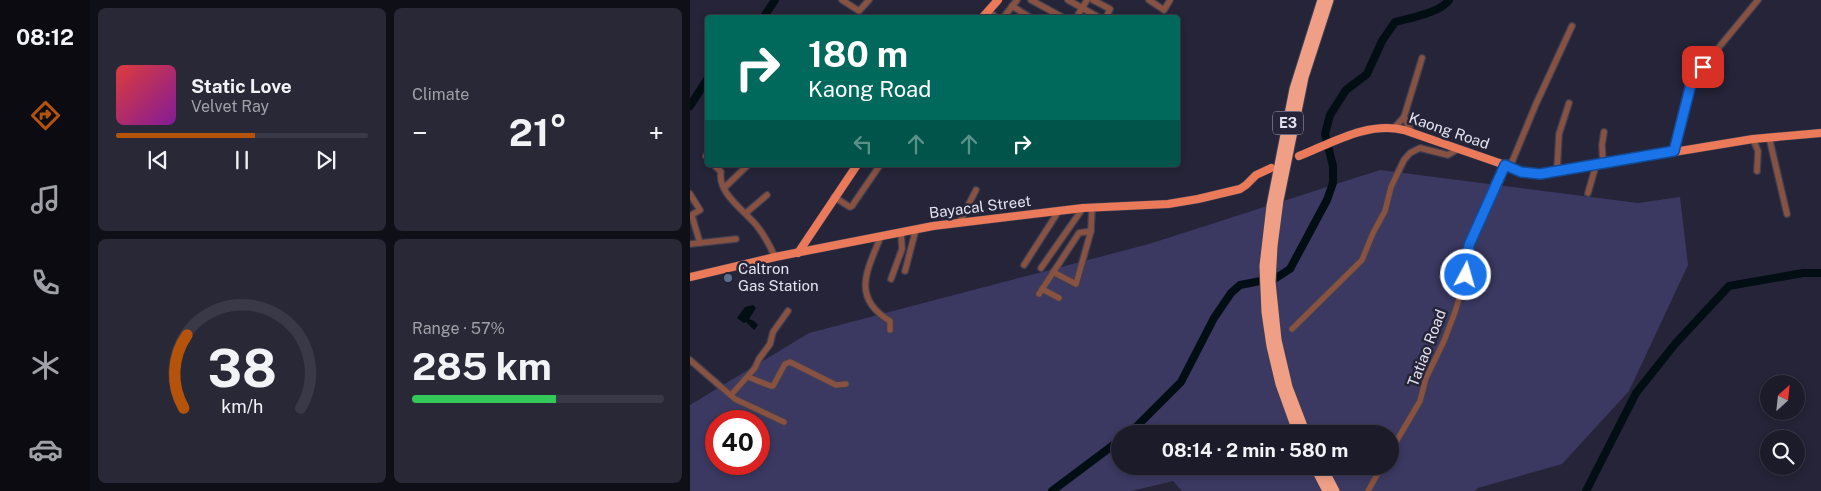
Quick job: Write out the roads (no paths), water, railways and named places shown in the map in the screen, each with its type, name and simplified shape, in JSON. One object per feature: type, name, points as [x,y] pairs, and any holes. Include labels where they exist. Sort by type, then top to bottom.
[{"type":"highway","name":"E3","points":[[1295,425],[1280,384],[1269,311],[1271,282],[1269,247],[1273,194],[1294,89],[1322,0]]},
{"type":"highway","name":"E3","points":[[1269,247],[1304,78],[1329,0]]},
{"type":"highway","name":"E3","points":[[1269,311],[1282,363],[1302,425]]},
{"type":"highway","points":[[1319,475],[1328,491]]},
{"type":"highway","points":[[1327,475],[1335,491]]},
{"type":"main road","points":[[985,14],[998,0]]},
{"type":"main road","name":"Kaong Road","points":[[1300,156],[1374,128],[1394,128],[1521,172],[1540,174],[1753,139],[1818,133]]},
{"type":"main road","points":[[798,253],[856,167]]},
{"type":"main road","name":"Bayacal Street","points":[[690,277],[774,257],[916,229],[1092,207],[1168,204],[1198,199],[1240,189],[1256,175],[1270,168]]},
{"type":"street","points":[[842,0],[859,12],[869,0]]},
{"type":"street","points":[[1005,15],[1017,0]]},
{"type":"street","points":[[1031,0],[1058,15]]},
{"type":"street","points":[[1068,0],[1095,15]]},
{"type":"street","points":[[1078,15],[1087,0]]},
{"type":"street","points":[[1093,0],[1110,9],[1107,15]]},
{"type":"street","points":[[1149,0],[1164,10],[1170,0]]},
{"type":"street","points":[[1674,151],[1692,80],[1758,0]]},
{"type":"street","points":[[1012,6],[1026,15]]},
{"type":"street","name":"Tatiao Road","points":[[1399,437],[1420,401],[1426,378],[1455,312],[1466,275],[1469,245],[1505,165],[1512,162],[1572,26]]},
{"type":"street","points":[[1394,128],[1404,117],[1422,58]]},
{"type":"street","points":[[1557,171],[1559,134],[1569,103]]},
{"type":"street","points":[[1404,117],[1412,133]]},
{"type":"street","points":[[1588,193],[1600,164],[1604,132]]},
{"type":"street","points":[[1769,137],[1787,214]]},
{"type":"street","points":[[1753,139],[1758,152],[1757,171]]},
{"type":"street","points":[[1292,328],[1362,260],[1373,233],[1385,211],[1391,187],[1404,160],[1410,153],[1420,148],[1448,155],[1458,149]]},
{"type":"street","points":[[716,167],[721,172],[720,179],[724,188],[766,238],[774,257]]},
{"type":"street","points":[[724,188],[746,167]]},
{"type":"street","points":[[834,197],[850,207],[852,206],[879,167]]},
{"type":"street","points":[[959,223],[976,190]]},
{"type":"street","points":[[690,194],[700,210],[691,216],[700,242]]},
{"type":"street","points":[[746,213],[768,195]]},
{"type":"street","points":[[1053,272],[1076,284],[1092,231],[1092,207]]},
{"type":"street","points":[[1041,268],[1083,208]]},
{"type":"street","points":[[1024,264],[1058,212]]},
{"type":"street","points":[[905,270],[916,229]]},
{"type":"street","points":[[1059,298],[1040,292],[1079,233],[1092,231]]},
{"type":"street","points":[[891,279],[902,249],[901,232]]},
{"type":"street","points":[[881,236],[865,278],[865,286],[867,298],[878,314],[890,320],[890,330]]},
{"type":"street","points":[[690,244],[736,239]]},
{"type":"street","points":[[731,396],[755,368],[770,344],[774,332],[788,311]]},
{"type":"street","points":[[690,360],[731,396],[784,422]]},
{"type":"street","points":[[748,377],[773,386],[785,364],[790,362],[836,384],[846,384]]},
{"type":"street","points":[[1368,491],[1377,475]]},
{"type":"waterway","points":[[765,15],[775,0]]},
{"type":"waterway","points":[[1138,425],[1181,382],[1214,318],[1231,293],[1240,285],[1276,278],[1290,269],[1327,200],[1333,183],[1333,166],[1325,134],[1330,115],[1346,90],[1367,74],[1382,41],[1395,22],[1432,12],[1445,5],[1449,0]]},
{"type":"waterway","points":[[690,106],[705,83]]},
{"type":"waterway","points":[[1586,491],[1636,393],[1675,344],[1729,286],[1803,273],[1821,273]]},
{"type":"waterway","points":[[1052,491],[1111,447]]},
{"type":"place","name":"Caltron Gas Station","points":[[728,278]]}]
